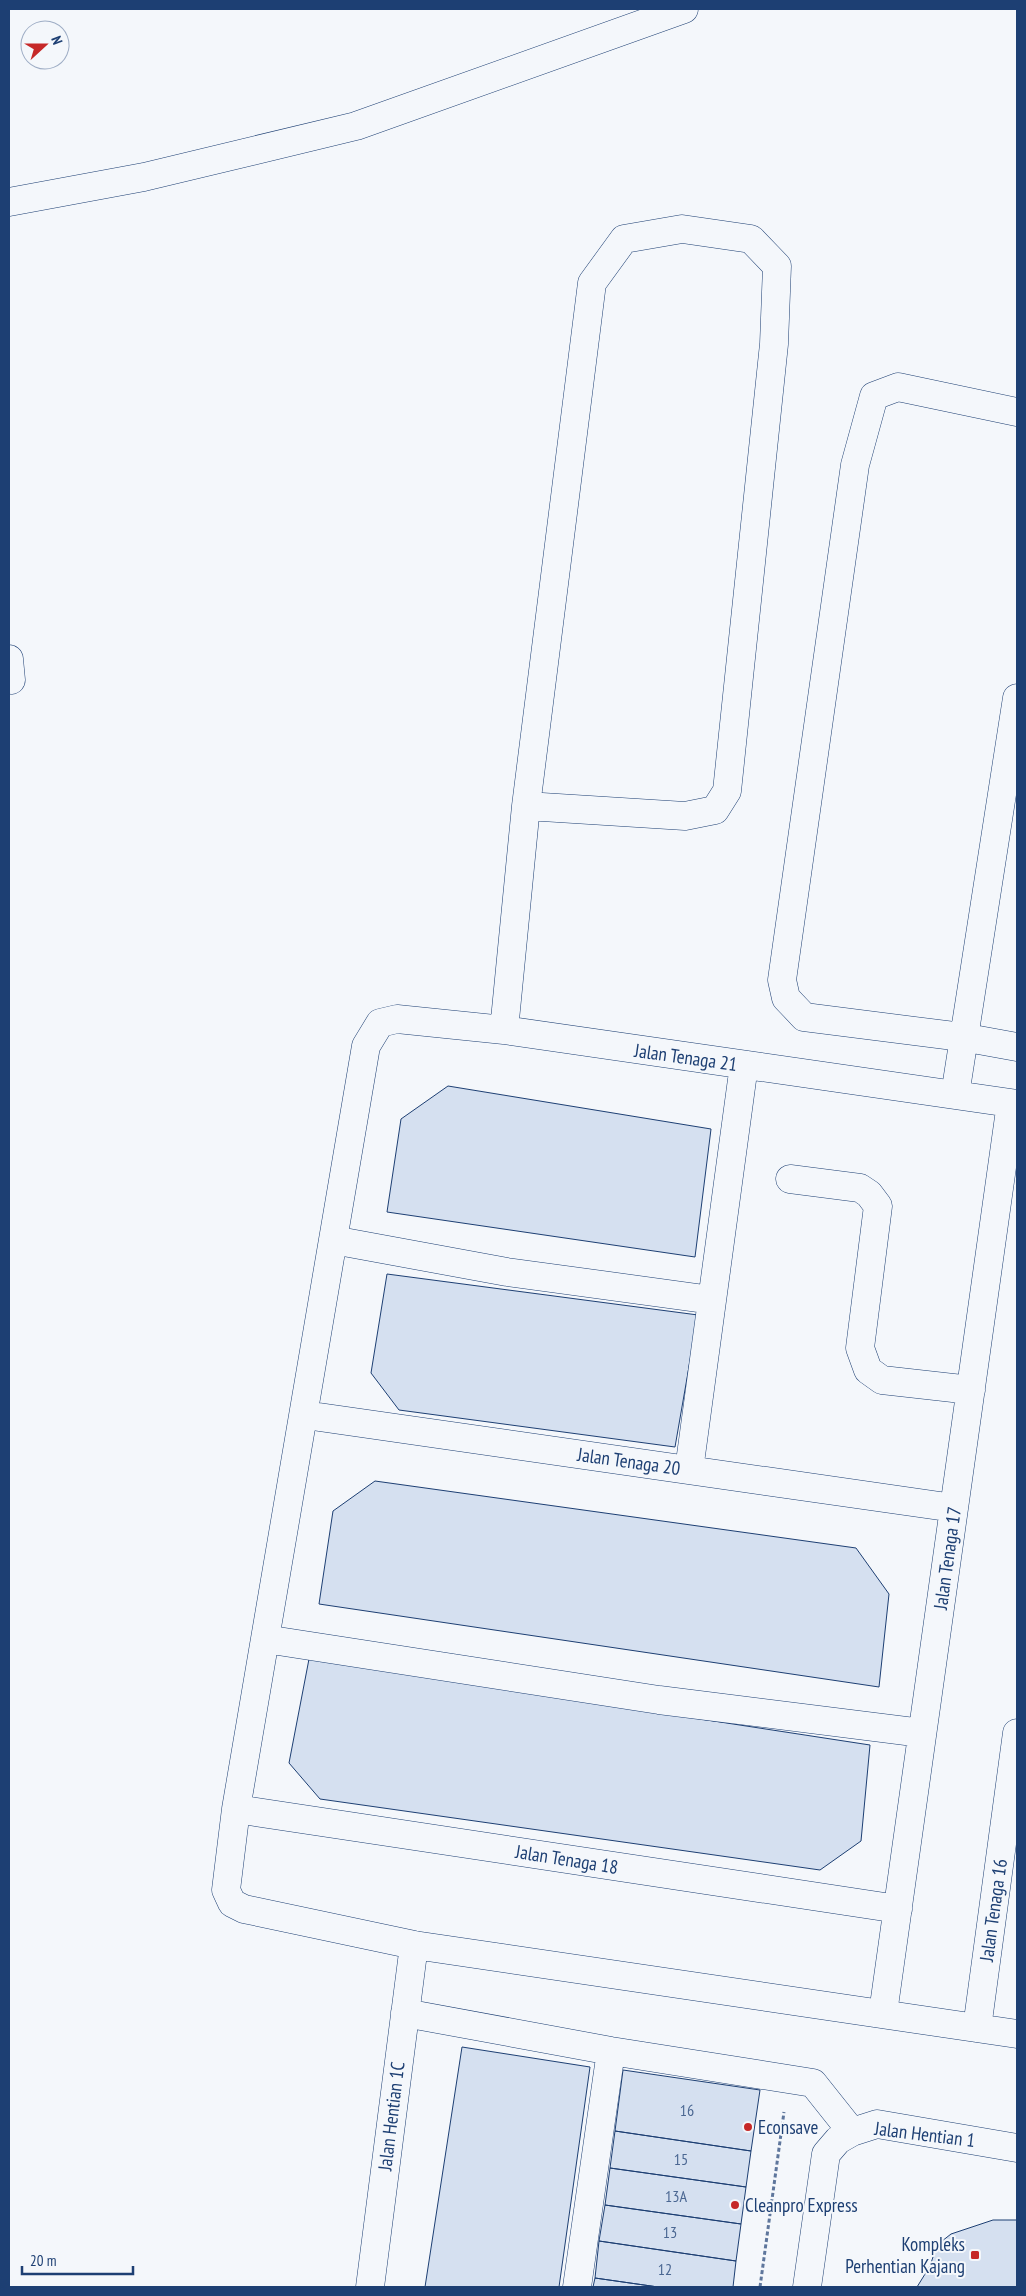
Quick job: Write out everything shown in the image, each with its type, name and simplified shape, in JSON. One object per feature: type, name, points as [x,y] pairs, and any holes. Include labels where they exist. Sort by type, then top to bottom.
[{"type":"street","points":[[9,202],[144,176],[356,126],[684,9]]},
{"type":"street","points":[[504,1030],[526,806],[592,283],[624,239],[682,229],[751,240],[777,266],[777,276],[774,344],[727,791],[715,810],[685,816],[526,806]]},
{"type":"street","points":[[1017,412],[898,387],[874,396],[855,464],[782,980],[786,998],[804,1018],[962,1037],[1017,1047]]},
{"type":"street","points":[[955,1094],[962,1037],[1017,698]]},
{"type":"street","name":"Jalan Tenaga 21","points":[[333,1240],[366,1046],[380,1024],[397,1019],[504,1030],[1014,1104]]},
{"type":"street","points":[[689,1470],[744,1065]]},
{"type":"street","name":"Jalan Tenaga 17","points":[[883,2013],[971,1390],[1014,1104]]},
{"type":"street","points":[[790,1179],[860,1188],[869,1194],[878,1206],[860,1348],[868,1370],[882,1380],[971,1390]]},
{"type":"street","points":[[712,1300],[507,1272],[333,1240],[305,1415],[236,1809],[226,1890],[232,1903],[244,1909],[414,1945],[1017,2034]]},
{"type":"street","name":"Jalan Tenaga 20","points":[[305,1415],[954,1508]]},
{"type":"street","points":[[265,1639],[659,1700],[922,1733]]},
{"type":"street","name":"Jalan Tenaga 16","points":[[977,2028],[1017,1733]]},
{"type":"street","name":"Jalan Tenaga 18","points":[[236,1809],[898,1909]]},
{"type":"street","name":"Jalan Hentian 1C","points":[[370,2287],[414,1945]]},
{"type":"street","points":[[405,2013],[611,2051],[813,2083],[852,2132]]},
{"type":"street","points":[[577,2287],[611,2051]]},
{"type":"street","name":"Jalan Hentian 1","points":[[807,2287],[826,2154],[838,2140],[852,2132],[877,2124],[1017,2148]]},
{"type":"path","points":[[760,2287],[789,2079]]},
{"type":"building","points":[[448,1086],[711,1129],[695,1257],[387,1212],[401,1119]]},
{"type":"building","points":[[387,1274],[698,1315],[675,1447],[399,1410],[371,1373]]},
{"type":"building","points":[[375,1481],[856,1548],[889,1594],[879,1687],[319,1604],[333,1511]]},
{"type":"building","points":[[309,1659],[870,1745],[861,1841],[820,1870],[320,1799],[289,1763]]},
{"type":"building","points":[[462,2047],[590,2067],[559,2287],[425,2287]]},
{"type":"building","points":[[623,2070],[760,2090],[751,2151],[615,2131]]},
{"type":"building","points":[[615,2131],[751,2151],[746,2187],[610,2168]]},
{"type":"building","points":[[610,2168],[746,2187],[741,2224],[605,2205]]},
{"type":"building","points":[[605,2205],[741,2224],[736,2261],[599,2241]]},
{"type":"building","name":"Kompleks Perhentian Kajang","points":[[993,2220],[1017,2220],[1017,2287],[917,2287],[930,2266],[937,2245],[951,2234]]},
{"type":"building","points":[[599,2241],[736,2261],[733,2287],[658,2287],[595,2278]]},
{"type":"building","points":[[595,2278],[658,2287],[593,2287]]},
{"type":"place","name":"Econsave","points":[[748,2127]]},
{"type":"place","name":"Cleanpro Express","points":[[735,2205]]},
{"type":"place","name":"Kompleks Perhentian Kajang","points":[[975,2255]]}]
